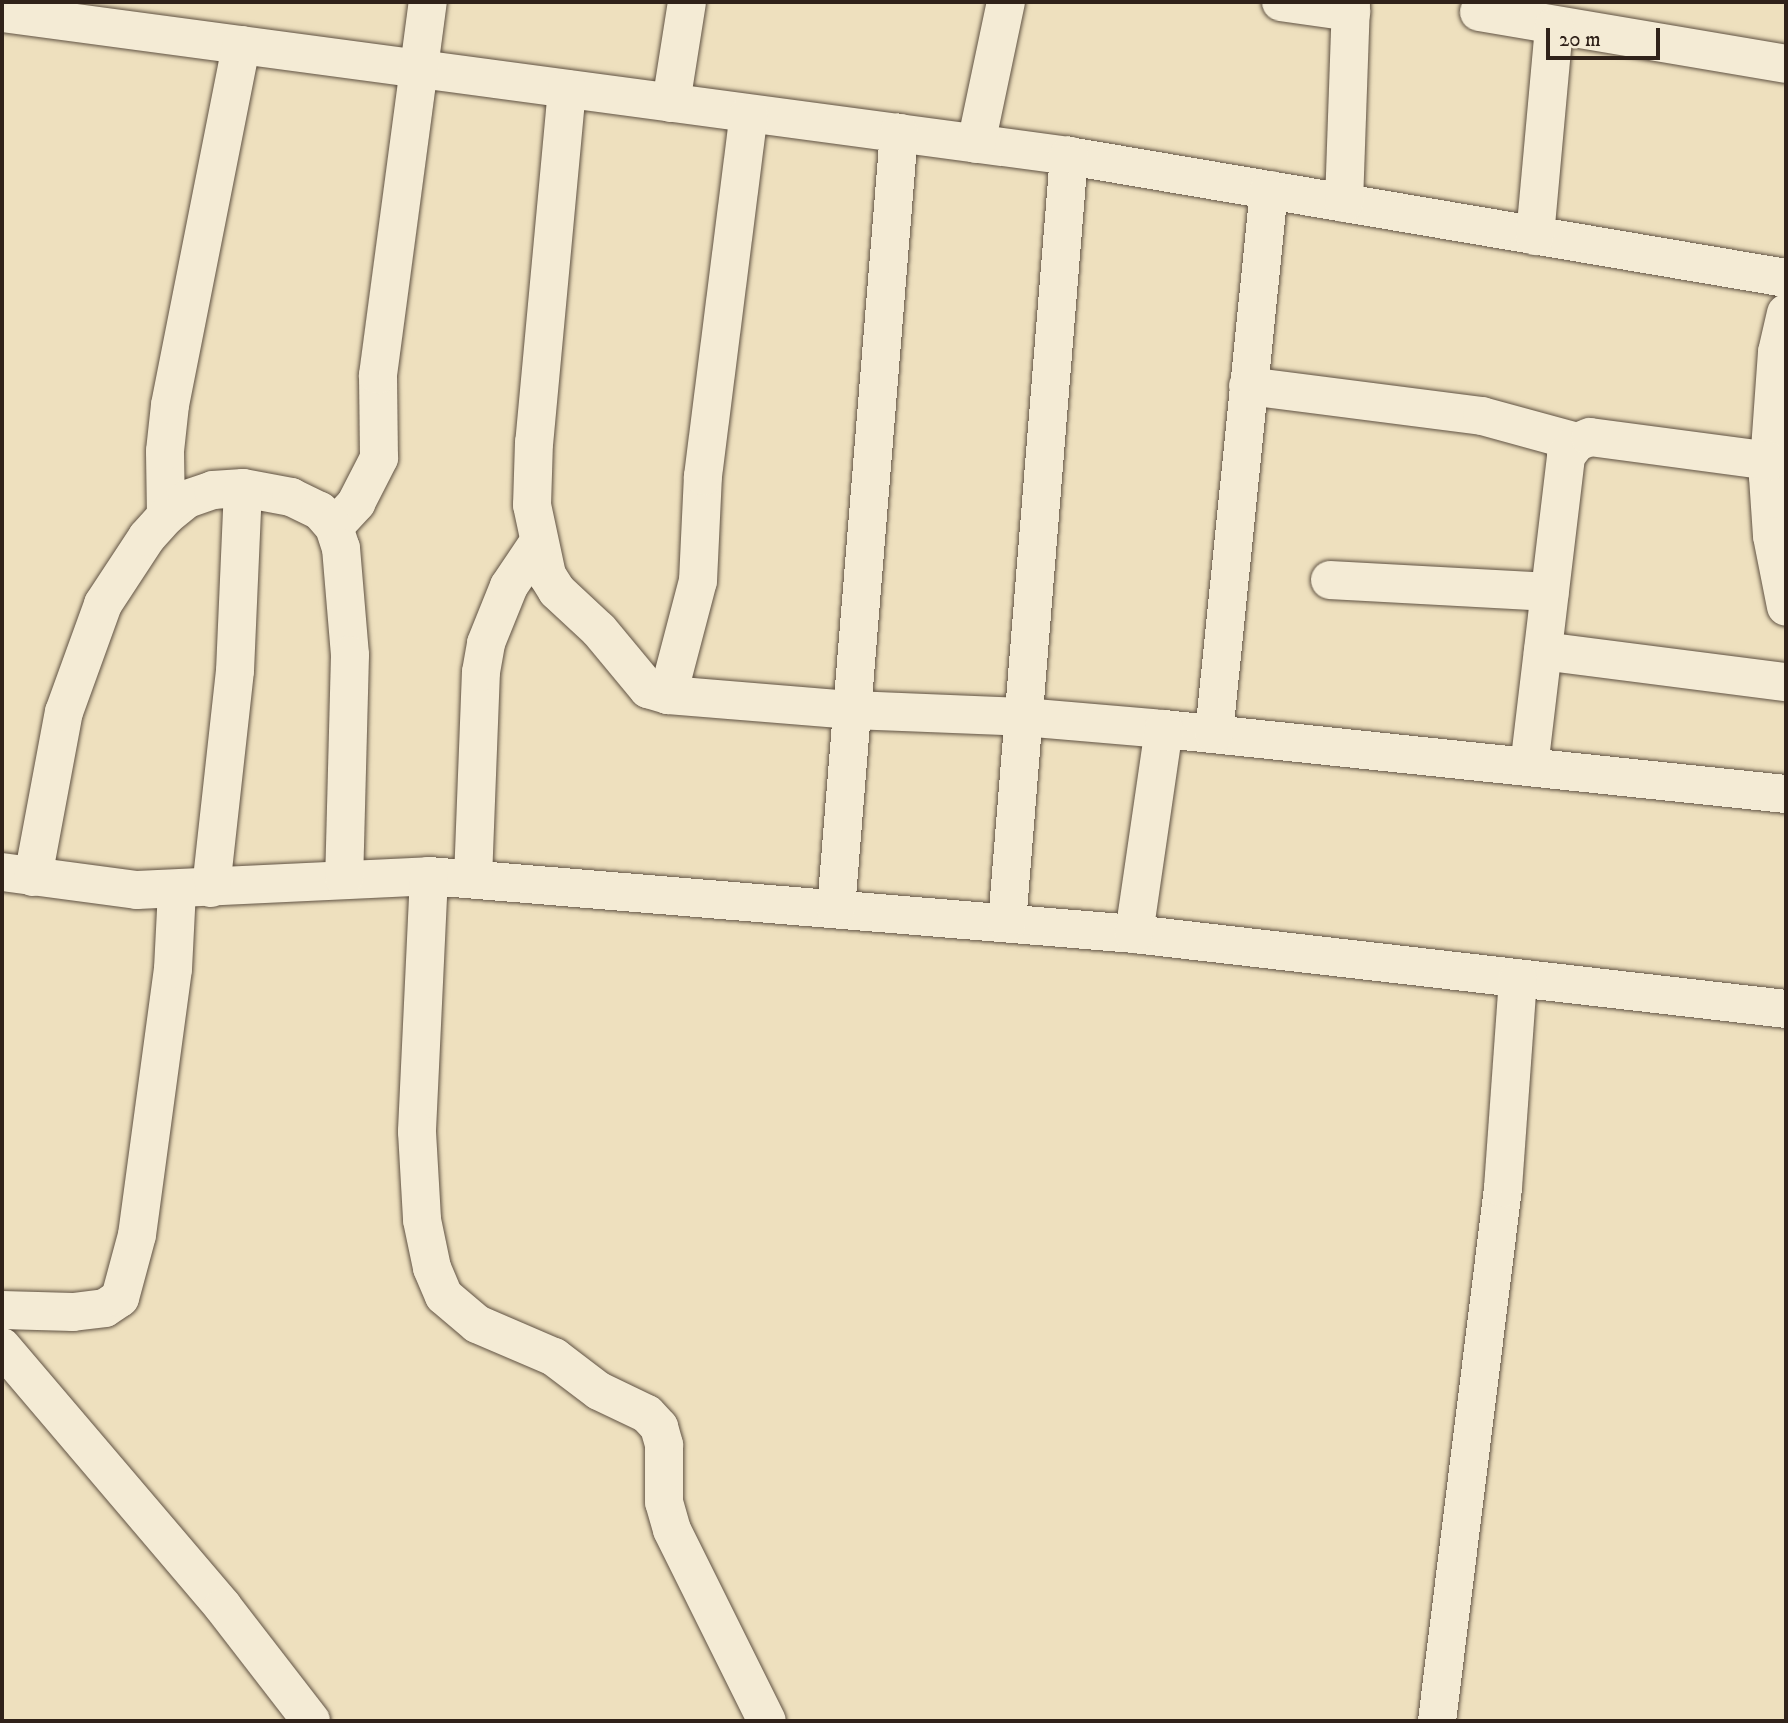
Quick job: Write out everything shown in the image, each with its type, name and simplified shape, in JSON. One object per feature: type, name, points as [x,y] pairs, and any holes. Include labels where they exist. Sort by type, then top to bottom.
[{"type":"street","points":[[334,527],[356,503],[379,458],[378,375],[428,2]]},
{"type":"street","points":[[671,103],[687,2]]},
{"type":"street","points":[[976,144],[1006,2]]},
{"type":"street","points":[[1281,2],[1350,7],[1344,203]]},
{"type":"street","points":[[2,13],[47,10],[139,16],[241,46],[1069,156],[1786,278]]},
{"type":"street","points":[[1479,12],[1554,27],[1786,64]]},
{"type":"street","points":[[1535,236],[1554,27]]},
{"type":"street","points":[[166,516],[165,451],[170,405],[241,46]]},
{"type":"street","points":[[567,89],[531,477],[538,543],[557,591],[599,630],[648,689],[668,695],[852,710],[1023,717],[1164,729],[1786,794]]},
{"type":"street","points":[[668,695],[698,581],[703,476],[749,114]]},
{"type":"street","points":[[836,909],[898,133]]},
{"type":"street","points":[[1007,923],[1069,156]]},
{"type":"street","points":[[1214,734],[1269,190]]},
{"type":"street","points":[[1786,313],[1777,352],[1769,461],[1772,536],[1786,607]]},
{"type":"street","points":[[1248,386],[1482,416],[1577,442]]},
{"type":"street","points":[[1529,767],[1566,456],[1577,442],[1590,437],[1769,461]]},
{"type":"street","points":[[2,1310],[73,1312],[105,1308],[120,1298],[136,1235],[173,969],[194,889],[236,671],[243,488]]},
{"type":"street","points":[[344,877],[350,655],[346,585],[334,527],[320,511],[291,497],[243,488],[213,490],[187,499],[166,516],[147,537],[103,604],[74,673],[17,875],[137,890],[194,889],[344,877],[429,876],[473,879],[1134,934],[1786,1009]]},
{"type":"street","points":[[473,879],[484,653],[493,617],[538,543]]},
{"type":"street","points":[[1330,580],[1550,592]]},
{"type":"street","points":[[1543,651],[1786,682]]},
{"type":"street","points":[[1134,934],[1164,729]]},
{"type":"street","points":[[429,876],[417,1132],[422,1220],[432,1268],[444,1296],[477,1324],[554,1357],[599,1391],[647,1414],[659,1427],[664,1445],[664,1502],[672,1530],[743,1665],[767,1721]]},
{"type":"street","points":[[1437,1721],[1503,1188],[1518,980]]},
{"type":"street","points":[[2,1348],[223,1607],[311,1721]]}]
